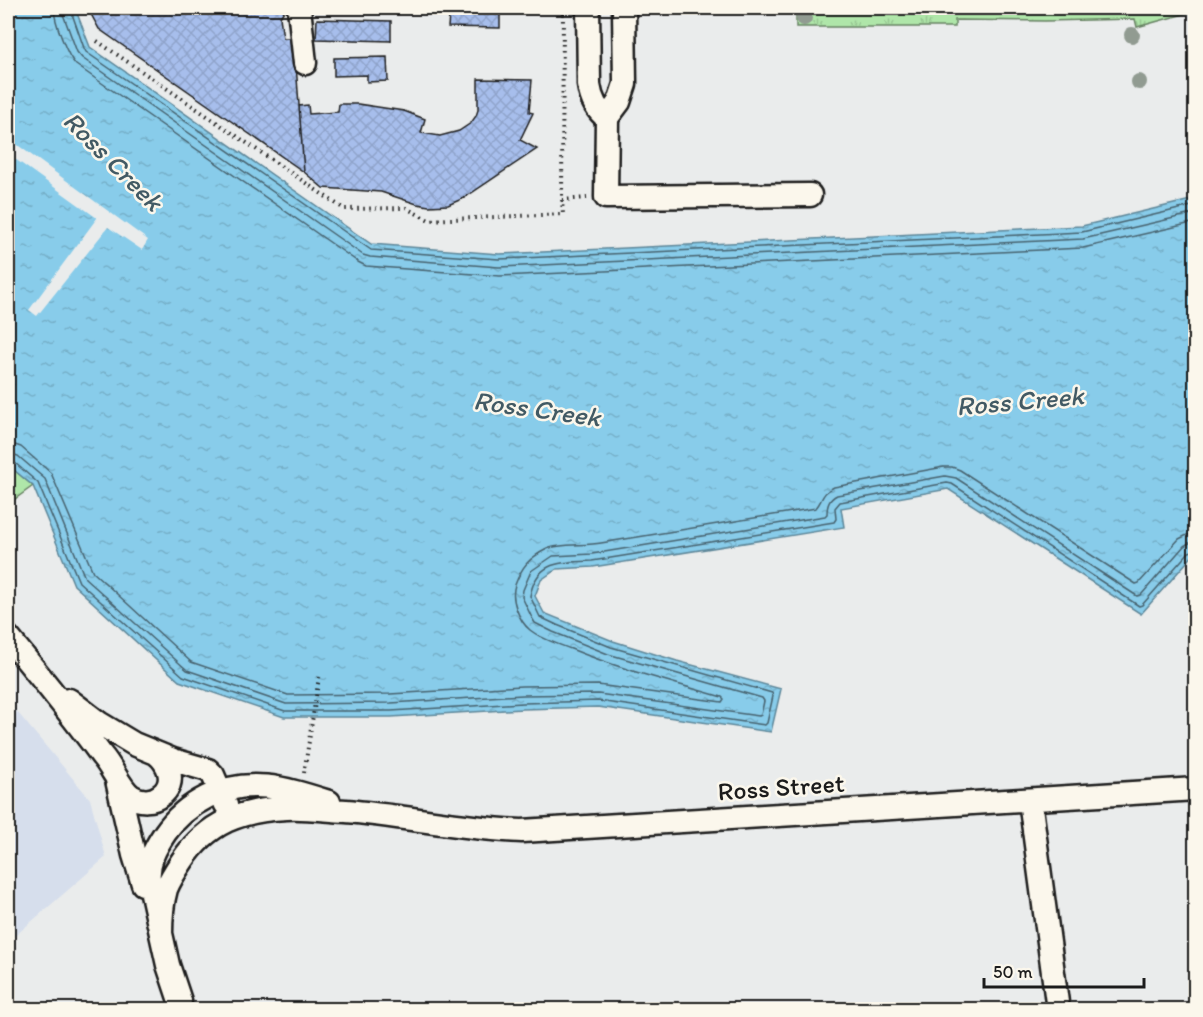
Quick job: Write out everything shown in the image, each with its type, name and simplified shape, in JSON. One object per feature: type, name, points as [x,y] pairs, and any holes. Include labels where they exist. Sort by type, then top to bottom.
[{"type":"street","points":[[299,8],[306,63]]},
{"type":"street","points":[[588,8],[590,94],[598,109],[607,118]]},
{"type":"street","points":[[624,8],[625,84],[619,102],[607,118],[606,197],[810,195]]},
{"type":"street","points":[[8,637],[102,755],[123,789],[135,799],[142,801],[156,798]]},
{"type":"street","points":[[34,669],[99,723],[134,744],[173,760],[208,770],[221,791],[231,818]]},
{"type":"street","points":[[128,829],[144,816],[156,798],[166,790],[170,777],[169,770],[166,763],[156,753]]},
{"type":"street","points":[[116,776],[139,872],[161,934],[180,1001]]},
{"type":"street","name":"Ross Street","points":[[161,934],[149,880],[149,864],[152,854],[166,831],[182,813],[202,799],[233,787],[278,788],[371,813]]},
{"type":"street","name":"Ross Street","points":[[161,934],[165,895],[171,877],[196,842],[206,832],[231,818],[253,812],[288,808],[371,813],[495,830],[522,831],[1196,789]]},
{"type":"street","points":[[1030,800],[1058,1010]]},
{"type":"path","points":[[97,41],[344,209],[406,208],[429,220],[563,214],[563,8]]},
{"type":"path","points":[[562,200],[606,197]]},
{"type":"path","points":[[304,773],[319,677]]},
{"type":"shaded area","points":[[8,701],[90,799],[106,857],[8,942]]},
{"type":"green space","points":[[1195,8],[1195,11],[1137,27],[1135,19],[955,20],[955,27],[796,27],[796,13],[1027,12]]},
{"type":"green space","points":[[8,465],[33,486],[8,504]]},
{"type":"water","name":"Ross Creek","points":[[8,8],[75,8],[90,47],[371,244],[499,254],[1082,226],[1195,199],[1195,553],[1141,614],[948,489],[841,508],[844,527],[593,567],[557,569],[541,580],[535,596],[544,613],[613,641],[781,689],[771,732],[598,707],[391,717],[284,717],[179,681],[74,585],[33,486],[8,465]]},
{"type":"pier","points":[[8,138],[148,240],[142,250],[108,227],[37,316],[29,310],[97,218],[8,154]]},
{"type":"building","points":[[90,8],[286,8],[280,17],[283,38],[294,38],[304,172],[99,29]]},
{"type":"building","points":[[432,8],[500,8],[500,28],[448,27],[449,16]]},
{"type":"building","points":[[317,19],[391,21],[391,41],[316,39]]},
{"type":"building","points":[[387,57],[388,81],[367,82],[367,75],[334,76],[334,58]]},
{"type":"building","points":[[478,79],[532,80],[529,112],[533,113],[520,140],[537,149],[464,198],[448,205],[429,206],[381,192],[323,188],[304,172],[299,106],[308,105],[309,114],[338,112],[339,104],[358,104],[404,111],[425,119],[421,133],[440,136],[459,131],[471,123],[476,116]]},
{"type":"ferry route","points":[[1196,381],[1194,381],[1196,392]]}]
